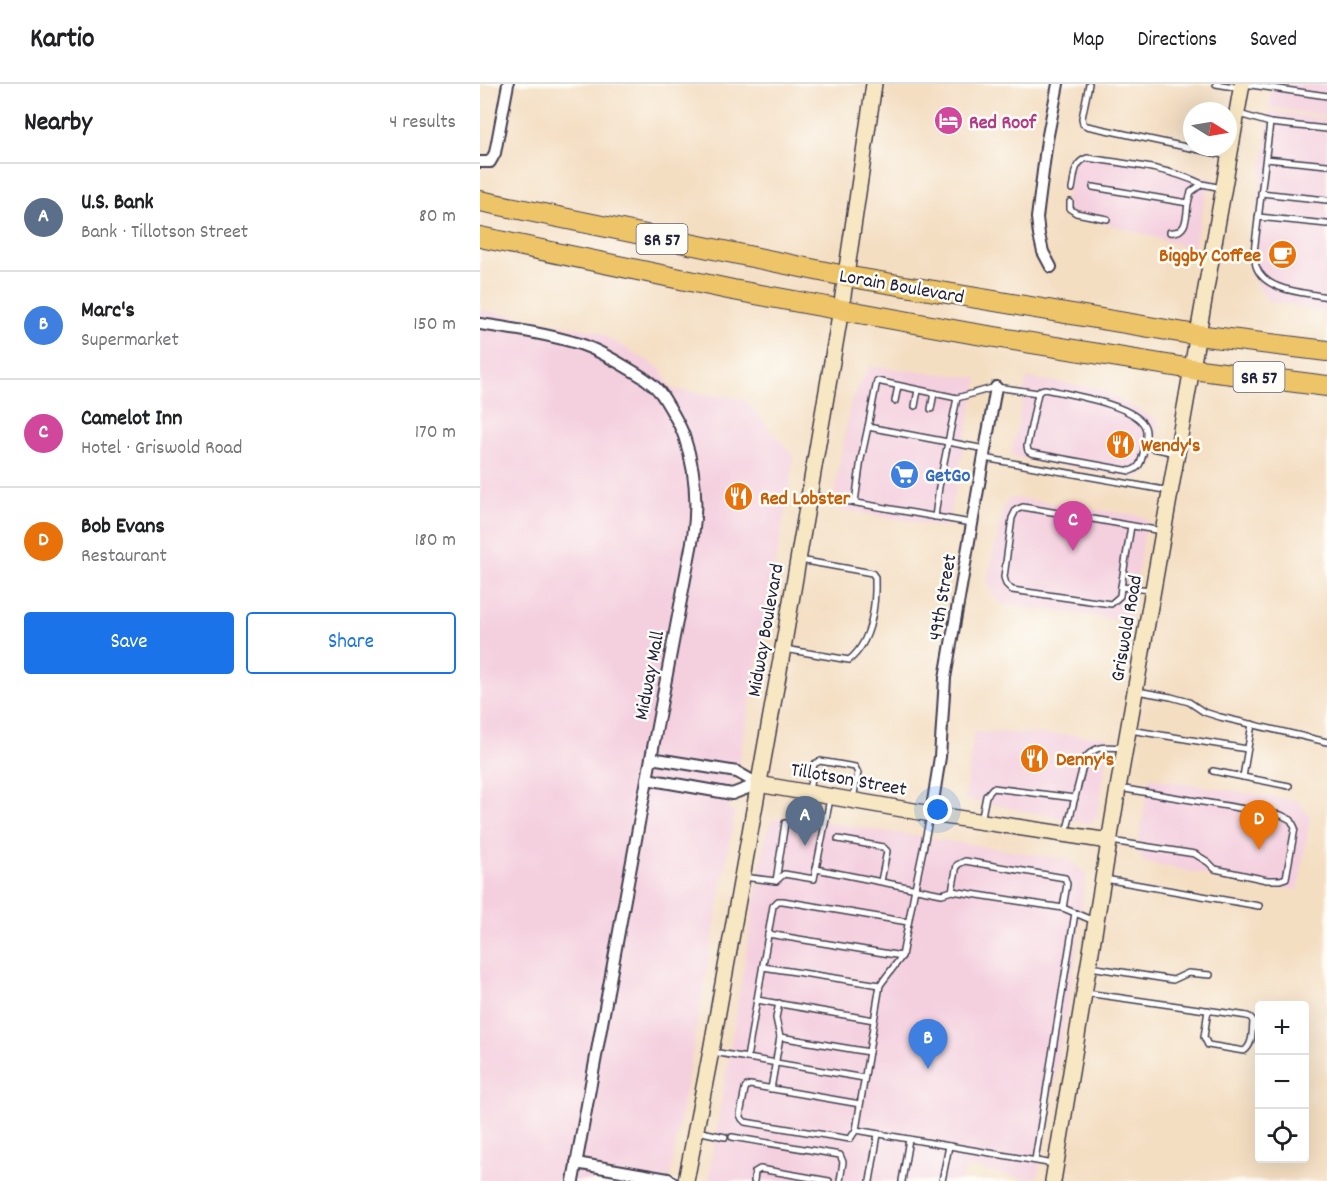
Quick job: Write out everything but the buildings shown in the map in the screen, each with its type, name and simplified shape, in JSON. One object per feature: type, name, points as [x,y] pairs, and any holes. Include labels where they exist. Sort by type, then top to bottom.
[{"type":"highway","name":"Lorain Boulevard","points":[[480,201],[845,276],[1197,335],[1327,351]]},
{"type":"highway","name":"Lorain Boulevard","points":[[480,237],[733,290],[1057,348],[1192,369],[1327,386]]},
{"type":"street","points":[[485,162],[495,153],[508,84]]},
{"type":"street","name":"Midway Boulevard","points":[[686,1181],[783,648],[840,309],[874,84]]},
{"type":"street","points":[[1051,267],[1043,252],[1037,218],[1047,140],[1058,84]]},
{"type":"street","name":"Griswold Road","points":[[1237,113],[1242,86]]},
{"type":"street","name":"Griswold Road","points":[[1053,1181],[1118,788],[1229,156]]},
{"type":"street","name":"Midway Mall","points":[[480,324],[582,344],[645,378],[658,389],[683,435],[694,480],[696,516],[693,537],[574,1181]]},
{"type":"street","name":"49th Street","points":[[931,814],[940,757],[945,678],[996,387]]},
{"type":"street","name":"Tillotson Street","points":[[651,758],[737,772],[759,784],[980,822],[1109,841]]},
{"type":"street","name":"Tillotson Street","points":[[647,779],[732,794],[759,784]]},
{"type":"street","points":[[576,1163],[671,1181]]},
{"type":"lane","points":[[1089,84],[1082,118],[1083,124],[1183,146]]},
{"type":"lane","points":[[1216,84],[1290,87],[1327,96]]},
{"type":"lane","points":[[1237,113],[1270,123],[1327,129]]},
{"type":"lane","points":[[1270,123],[1254,252],[1257,267],[1265,280],[1277,287],[1327,297]]},
{"type":"lane","points":[[1072,189],[1077,165],[1080,160],[1088,158],[1162,170],[1202,184],[1224,188]]},
{"type":"lane","points":[[1266,159],[1327,165]]},
{"type":"lane","points":[[1170,232],[1178,233],[1183,230],[1191,192],[1202,184]]},
{"type":"lane","points":[[1093,187],[1188,203]]},
{"type":"lane","points":[[1261,193],[1327,200]]},
{"type":"lane","points":[[1070,202],[1070,209],[1076,213],[1107,219]]},
{"type":"lane","points":[[1258,217],[1327,224]]},
{"type":"lane","points":[[855,502],[877,381],[957,398],[996,387],[1038,393]]},
{"type":"lane","points":[[895,401],[898,386]]},
{"type":"lane","points":[[1046,389],[1119,407],[1136,416],[1144,424],[1147,434],[1144,446],[1140,465],[1137,469],[1130,471],[1031,453],[1027,446],[1038,393],[1046,389]]},
{"type":"lane","points":[[915,406],[918,390]]},
{"type":"lane","points":[[931,409],[934,393]]},
{"type":"lane","points":[[935,517],[957,398]]},
{"type":"lane","points":[[868,427],[890,428],[926,435],[984,453],[1170,491]]},
{"type":"lane","points":[[1144,446],[1177,453]]},
{"type":"lane","points":[[809,494],[972,523]]},
{"type":"lane","points":[[1131,526],[1120,596],[1111,604],[1012,590],[1006,584],[1004,577],[1012,518],[1016,510],[1023,507],[1163,531]]},
{"type":"lane","points":[[783,648],[849,660],[856,654],[864,640],[876,594],[875,577],[872,573],[798,559]]},
{"type":"lane","points":[[1121,587],[1153,590]]},
{"type":"lane","points":[[1135,691],[1171,697],[1189,702],[1204,712],[1327,742]]},
{"type":"lane","points":[[1243,777],[1252,724]]},
{"type":"lane","points":[[1128,730],[1247,749]]},
{"type":"lane","points":[[1066,834],[1085,758],[1094,749],[1125,748]]},
{"type":"lane","points":[[809,793],[814,764],[820,761],[855,767],[858,773],[853,801]]},
{"type":"lane","points":[[1213,771],[1289,786]]},
{"type":"lane","points":[[980,822],[986,796],[993,788],[1075,798]]},
{"type":"lane","points":[[1109,841],[1195,854],[1215,869],[1268,880],[1280,880],[1286,878],[1295,828],[1291,820],[1281,815],[1118,788]]},
{"type":"lane","points":[[741,877],[776,881],[784,874],[814,879],[830,796]]},
{"type":"lane","points":[[860,1104],[750,1085],[745,1089],[740,1115],[745,1122],[850,1138],[856,1130],[880,985],[902,956],[931,814]]},
{"type":"lane","points":[[776,881],[785,823]]},
{"type":"lane","points":[[838,839],[883,847],[887,851],[881,881]]},
{"type":"lane","points":[[952,891],[957,865],[965,861],[1065,878],[1067,884],[1063,908]]},
{"type":"lane","points":[[816,869],[942,894],[952,891],[1063,908],[1096,922]]},
{"type":"lane","points":[[1103,878],[1259,906]]},
{"type":"lane","points":[[747,1058],[773,906],[778,901],[908,922]]},
{"type":"lane","points":[[1035,1160],[1075,913]]},
{"type":"lane","points":[[768,934],[902,956]]},
{"type":"lane","points":[[1088,966],[1173,980],[1188,973],[1210,975]]},
{"type":"lane","points":[[763,967],[880,985]]},
{"type":"lane","points":[[1084,993],[1208,1010],[1250,1017],[1253,1022],[1250,1046],[1247,1050],[1208,1045],[1204,1037],[1208,1010]]},
{"type":"lane","points":[[757,1000],[874,1020]]},
{"type":"lane","points":[[771,1089],[780,1037],[776,1018],[779,1004]]},
{"type":"lane","points":[[780,1037],[868,1052]]},
{"type":"lane","points":[[711,1051],[864,1078]]},
{"type":"lane","points":[[856,1130],[1055,1164]]},
{"type":"lane","points":[[695,1131],[724,1137]]},
{"type":"lane","points":[[870,1181],[878,1134]]},
{"type":"lane","points":[[732,1137],[840,1155],[843,1162],[840,1181]]},
{"type":"lane","points":[[902,1181],[909,1139]]},
{"type":"lane","points":[[942,1181],[949,1146]]},
{"type":"lane","points":[[754,1181],[755,1172],[760,1169],[829,1181]]},
{"type":"shaded area","points":[[1271,84],[1327,84],[1327,116],[1269,107]]},
{"type":"shaded area","points":[[1269,111],[1327,119],[1327,312],[1267,301],[1250,271]]},
{"type":"shaded area","points":[[1074,151],[1211,178],[1193,249],[1064,211]]},
{"type":"shaded area","points":[[480,309],[599,332],[661,369],[672,389],[744,399],[793,456],[791,479],[729,809],[735,813],[669,1181],[480,1181]]},
{"type":"shaded area","points":[[870,366],[978,378],[947,528],[832,508],[851,401]]},
{"type":"shaded area","points":[[1027,378],[1097,388],[1159,421],[1156,459],[1137,479],[1011,456]]},
{"type":"shaded area","points":[[1015,498],[1140,516],[1147,519],[1129,621],[1000,604],[987,581],[1003,511],[1008,500]]},
{"type":"shaded area","points":[[974,732],[1107,736],[1107,760],[1097,817],[1090,824],[965,799]]},
{"type":"shaded area","points":[[1149,778],[1298,801],[1310,817],[1298,890],[1221,878],[1144,862],[1137,851]]},
{"type":"shaded area","points":[[792,817],[1070,860],[1086,874],[1076,957],[1038,1176],[1026,1179],[966,1167],[961,1181],[711,1181],[709,1175],[766,833],[773,819]]},
{"type":"place","name":"Red Roof","points":[[948,121]]},
{"type":"place","name":"Biggby Coffee","points":[[1282,254]]},
{"type":"place","name":"Wendy's","points":[[1120,444]]},
{"type":"place","name":"GetGo","points":[[904,474]]},
{"type":"place","name":"Red Lobster","points":[[739,497]]},
{"type":"place","name":"Camelot Inn","points":[[1073,551]]},
{"type":"place","name":"Denny's","points":[[1035,758]]},
{"type":"place","name":"U.S. Bank","points":[[805,846]]},
{"type":"place","name":"Bob Evans","points":[[1259,850]]},
{"type":"place","name":"Marc's","points":[[928,1069]]}]
